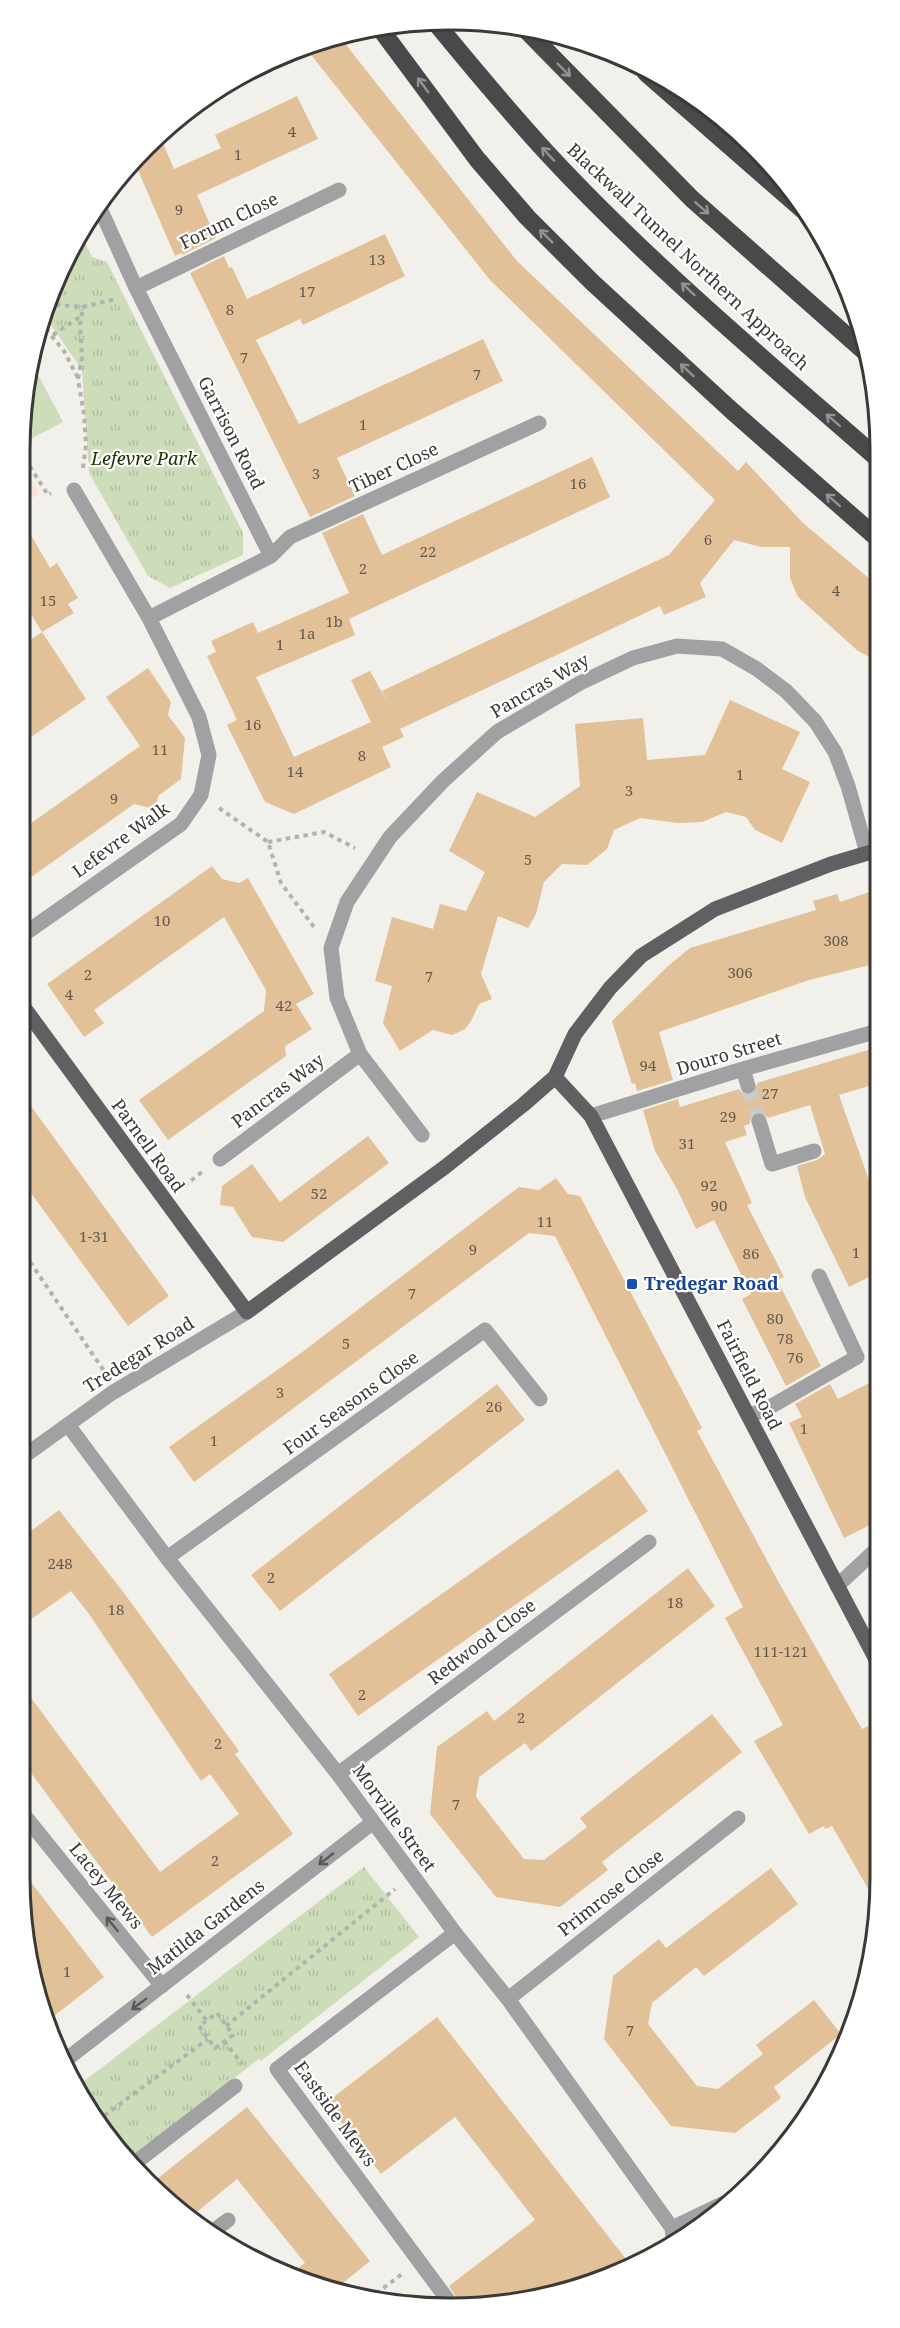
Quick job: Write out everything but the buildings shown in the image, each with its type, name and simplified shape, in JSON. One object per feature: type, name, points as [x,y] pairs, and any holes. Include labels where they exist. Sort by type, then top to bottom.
[{"type":"highway","name":"Blackwall Tunnel Northern Approach","points":[[442,30],[548,154],[627,234],[870,452]]},
{"type":"highway","points":[[385,35],[477,159],[527,217],[592,282],[731,410],[870,532]]},
{"type":"highway","points":[[534,39],[692,199],[857,345]]},
{"type":"highway","points":[[667,91],[779,189]]},
{"type":"main road","name":"Tredegar Road","points":[[248,1312],[445,1167],[555,1077],[575,1034],[610,988],[641,956],[715,909],[831,864],[870,852]]},
{"type":"main road","name":"Parnell Road","points":[[30,1016],[248,1312]]},
{"type":"main road","name":"Fairfield Road","points":[[555,1077],[591,1116],[870,1648]]},
{"type":"street","name":"Forum Close","points":[[136,288],[339,190]]},
{"type":"street","name":"Garrison Road","points":[[103,214],[136,288],[271,556]]},
{"type":"street","name":"Tiber Close","points":[[271,556],[290,537],[539,423]]},
{"type":"street","name":"Lefevre Walk","points":[[30,931],[181,824],[201,795],[208,755],[200,717],[149,618],[72,487]]},
{"type":"street","points":[[149,618],[271,556]]},
{"type":"street","name":"Pancras Way","points":[[422,1135],[360,1054],[337,998],[331,948],[347,902],[390,837],[443,781],[497,732],[580,683],[633,658],[677,646],[722,649],[757,669],[786,691],[815,721],[835,752],[870,846]]},
{"type":"street","name":"Douro Street","points":[[591,1116],[743,1069],[870,1038]]},
{"type":"street","name":"Pancras Way","points":[[220,1159],[360,1054]]},
{"type":"street","points":[[743,1069],[748,1086]]},
{"type":"street","points":[[759,1121],[772,1164],[814,1152]]},
{"type":"street","points":[[749,1416],[770,1407],[857,1357],[819,1276]]},
{"type":"street","name":"Tredegar Road","points":[[30,1452],[112,1393],[248,1312]]},
{"type":"street","name":"Four Seasons Close","points":[[167,1558],[485,1330],[540,1399]]},
{"type":"street","name":"Morville Street","points":[[68,1425],[167,1558],[338,1774],[411,1875],[508,1999],[672,2228],[673,2234]]},
{"type":"street","name":"Redwood Close","points":[[338,1774],[649,1542]]},
{"type":"street","points":[[837,1586],[870,1555]]},
{"type":"street","name":"Primrose Close","points":[[508,1999],[738,1818]]},
{"type":"street","name":"Lacey Mews","points":[[30,1822],[168,1982]]},
{"type":"street","name":"Matilda Gardens","points":[[70,2057],[372,1823]]},
{"type":"street","name":"Eastside Mews","points":[[446,2298],[277,2069],[455,1933]]},
{"type":"street","points":[[139,2160],[235,2086]]},
{"type":"street","points":[[672,2228],[703,2213]]},
{"type":"street","points":[[218,2228],[228,2220]]},
{"type":"path","points":[[56,305],[83,307],[112,301],[136,288]]},
{"type":"path","points":[[78,379],[82,357],[81,316],[83,307]]},
{"type":"path","points":[[53,335],[81,316]]},
{"type":"path","points":[[30,467],[48,495],[72,487],[80,476],[86,445],[78,379],[48,330]]},
{"type":"path","points":[[201,795],[268,842],[280,883],[303,912]]},
{"type":"path","points":[[268,842],[324,832],[335,837]]},
{"type":"path","points":[[30,1262],[104,1371]]},
{"type":"path","points":[[226,2026],[411,1875]]},
{"type":"path","points":[[168,1982],[207,2020]]},
{"type":"path","points":[[217,2013],[226,2026],[232,2035],[215,2048],[199,2026],[217,2013]]},
{"type":"path","points":[[104,2116],[208,2039]]},
{"type":"path","points":[[224,2041],[246,2069]]},
{"type":"path","points":[[379,2292],[418,2261]]},
{"type":"shaded area","points":[[30,477],[39,494],[30,499]]},
{"type":"green space","name":"Lefevre Park","points":[[85,242],[92,257],[107,262],[243,533],[243,555],[170,588],[148,576],[89,473],[82,370],[49,324],[52,315],[73,264]]},
{"type":"green space","points":[[37,374],[63,422],[30,439]]},
{"type":"green space","points":[[364,1867],[419,1937],[261,2061],[259,2059],[134,2155],[117,2134],[83,2082]]},
{"type":"tunnel","points":[[748,1086],[759,1121]]},
{"type":"place","name":"Tredegar Road","points":[[632,1284]]}]
